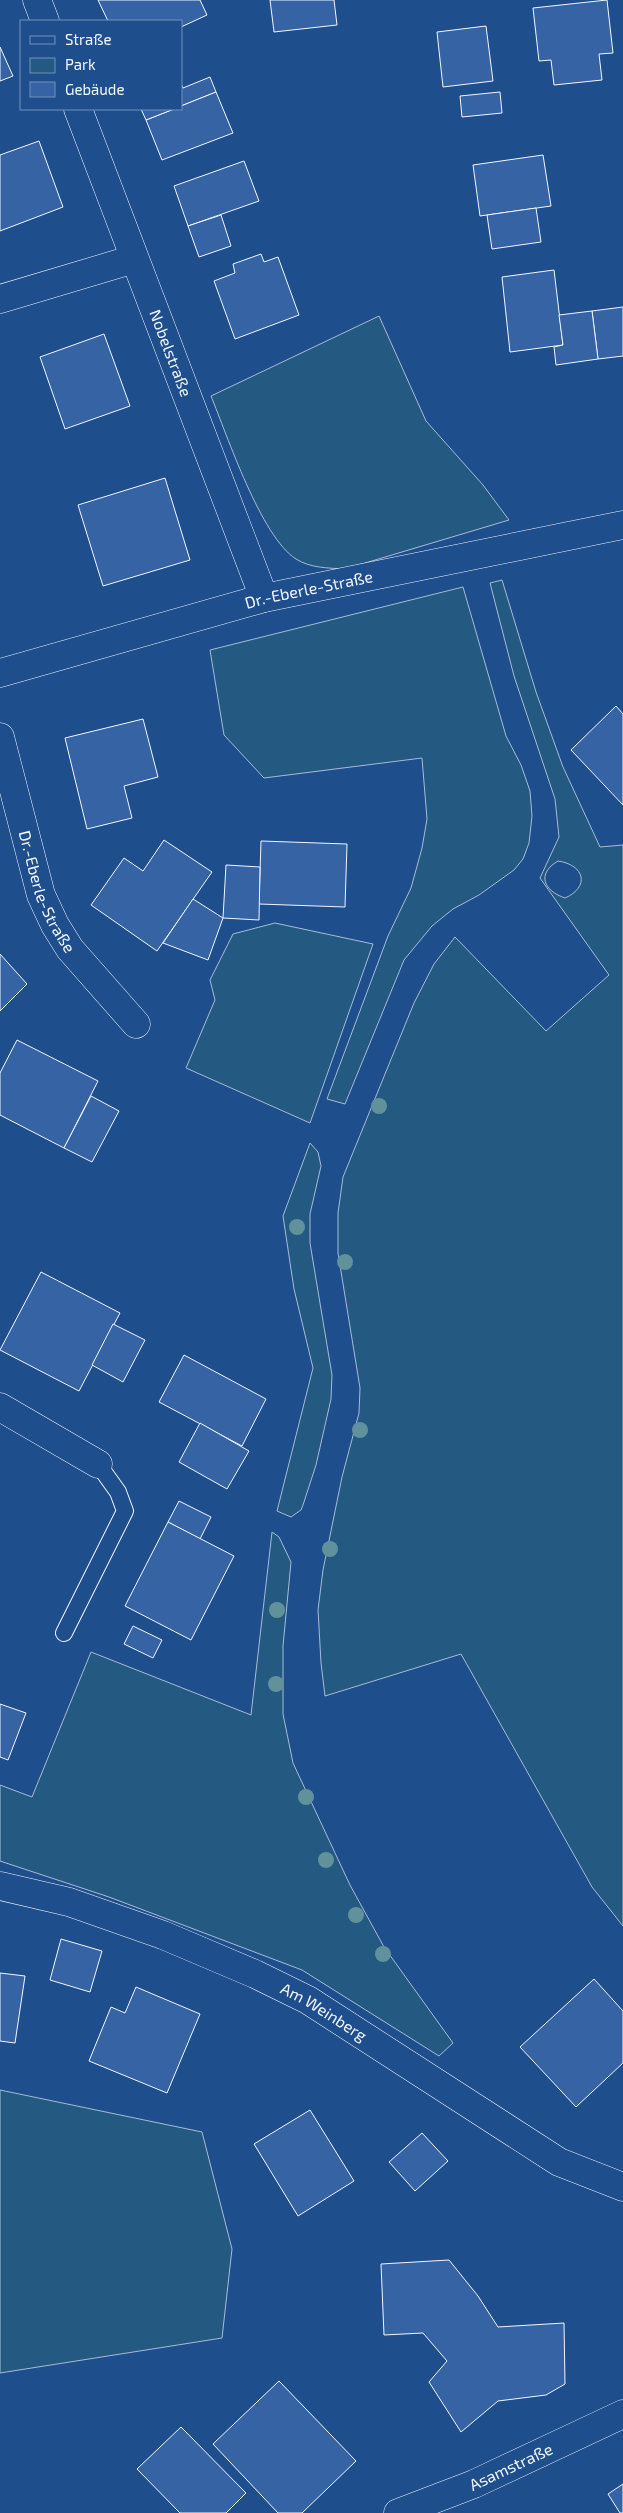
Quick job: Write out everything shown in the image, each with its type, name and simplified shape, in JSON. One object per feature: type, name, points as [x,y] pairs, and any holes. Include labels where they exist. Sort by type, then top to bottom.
[{"type":"street","points":[[37,0],[45,20]]},
{"type":"street","name":"Nobelstraße","points":[[78,110],[264,598]]},
{"type":"street","points":[[0,299],[134,259]]},
{"type":"street","name":"Dr.-Eberle-Straße","points":[[0,673],[264,598],[623,525]]},
{"type":"street","name":"Dr.-Eberle-Straße","points":[[0,737],[42,896],[54,925],[70,949],[136,1024]]},
{"type":"street","points":[[0,1407],[98,1464]]},
{"type":"street","name":"Am Weinberg","points":[[0,1886],[69,1902],[163,1935],[255,1974],[308,2000],[559,2162],[623,2187]]},
{"type":"street","name":"Asamstraße","points":[[398,2513],[474,2484],[623,2414]]},
{"type":"lane","points":[[64,1633],[125,1511],[118,1492],[98,1464]]},
{"type":"green space","points":[[379,316],[426,421],[483,485],[509,520],[345,569],[307,564],[296,559],[283,547],[270,530],[246,484],[211,396]]},
{"type":"green space","points":[[502,580],[536,692],[563,767],[600,847],[623,845],[623,1926],[592,1887],[461,1654],[325,1696],[321,1663],[318,1610],[323,1570],[342,1477],[359,1413],[360,1388],[338,1253],[338,1213],[343,1177],[414,1003],[434,964],[455,937],[546,1031],[609,975],[540,878],[559,837],[555,799],[514,676],[490,583]],"holes":[[[558,861],[567,863],[579,872],[581,883],[573,893],[565,898],[548,887],[545,877],[551,866]]]},
{"type":"green space","points":[[463,587],[506,736],[521,765],[530,791],[532,816],[529,843],[523,859],[514,870],[479,895],[453,909],[432,926],[404,960],[345,1104],[327,1099],[388,936],[411,888],[422,848],[427,819],[422,758],[264,778],[224,735],[210,650]]},
{"type":"green space","points":[[275,923],[373,944],[310,1123],[186,1068],[215,1000],[210,980],[233,934]]},
{"type":"green space","points":[[310,1143],[318,1152],[321,1166],[310,1214],[310,1243],[332,1375],[331,1399],[316,1465],[303,1505],[301,1510],[291,1517],[277,1511],[313,1368],[294,1289],[283,1216]]},
{"type":"green space","points":[[272,1532],[279,1537],[291,1562],[283,1646],[283,1714],[293,1763],[350,1885],[384,1947],[453,2043],[439,2056],[302,1970],[109,1897],[0,1861],[0,1785],[32,1797],[91,1652],[251,1715]]},
{"type":"green space","points":[[0,2090],[202,2132],[232,2249],[222,2338],[0,2373]]},
{"type":"building","points":[[98,0],[200,0],[207,15],[182,27],[182,20],[108,20]]},
{"type":"building","points":[[270,0],[334,0],[337,25],[274,32]]},
{"type":"building","points":[[607,0],[613,53],[599,54],[602,80],[554,85],[551,60],[539,61],[533,8]]},
{"type":"building","points":[[486,26],[493,81],[443,87],[437,32]]},
{"type":"building","points":[[0,47],[13,76],[0,81]]},
{"type":"building","points":[[210,77],[216,92],[182,106],[182,86],[183,88]]},
{"type":"building","points":[[216,92],[233,133],[162,160],[146,120],[171,110],[182,110],[182,106]]},
{"type":"building","points":[[500,92],[502,113],[462,117],[460,96]]},
{"type":"building","points":[[141,110],[171,110],[146,120]]},
{"type":"building","points":[[39,141],[63,207],[0,231],[0,155]]},
{"type":"building","points":[[543,155],[551,206],[480,216],[473,165]]},
{"type":"building","points":[[244,161],[259,201],[188,226],[174,186]]},
{"type":"building","points":[[536,208],[541,242],[492,249],[487,215]]},
{"type":"building","points":[[221,215],[231,246],[199,257],[188,226]]},
{"type":"building","points":[[261,254],[264,262],[278,257],[299,315],[235,339],[214,281],[235,273],[233,264]]},
{"type":"building","points":[[554,270],[563,345],[510,352],[502,277]]},
{"type":"building","points":[[623,307],[623,356],[598,359],[592,311]]},
{"type":"building","points":[[592,311],[598,359],[556,365],[554,347],[563,345],[559,315]]},
{"type":"building","points":[[104,334],[130,406],[65,429],[40,357]]},
{"type":"building","points":[[165,478],[190,560],[103,586],[78,505]]},
{"type":"building","points":[[616,706],[623,714],[623,805],[571,750]]},
{"type":"building","points":[[143,719],[158,777],[124,786],[132,818],[87,829],[65,738]]},
{"type":"building","points":[[164,840],[212,872],[157,951],[91,905],[124,858],[143,871]]},
{"type":"building","points":[[261,841],[347,844],[345,907],[259,904]]},
{"type":"building","points":[[226,865],[260,867],[259,920],[223,918]]},
{"type":"building","points":[[193,899],[223,918],[208,960],[163,943]]},
{"type":"building","points":[[0,954],[27,984],[0,1011]]},
{"type":"building","points":[[17,1040],[98,1081],[64,1148],[0,1115],[0,1073]]},
{"type":"building","points":[[91,1096],[119,1111],[92,1162],[64,1148]]},
{"type":"building","points":[[41,1272],[120,1313],[79,1391],[0,1350]]},
{"type":"building","points":[[113,1324],[145,1340],[123,1382],[92,1365]]},
{"type":"building","points":[[184,1355],[266,1399],[242,1446],[159,1402]]},
{"type":"building","points":[[200,1423],[249,1451],[227,1489],[179,1462]]},
{"type":"building","points":[[179,1501],[211,1517],[200,1539],[168,1522]]},
{"type":"building","points":[[168,1522],[234,1556],[191,1640],[125,1606]]},
{"type":"building","points":[[133,1626],[162,1640],[153,1658],[124,1644]]},
{"type":"building","points":[[0,1704],[26,1713],[8,1760],[0,1757]]},
{"type":"building","points":[[61,1939],[102,1951],[90,1992],[50,1980]]},
{"type":"building","points":[[0,1973],[25,1976],[15,2043],[0,2041]]},
{"type":"building","points":[[594,1979],[623,2011],[623,2063],[576,2107],[520,2047]]},
{"type":"building","points":[[136,1987],[200,2014],[167,2093],[89,2061],[111,2007],[125,2013]]},
{"type":"building","points":[[310,2110],[354,2181],[298,2216],[254,2144]]},
{"type":"building","points":[[422,2133],[448,2161],[415,2191],[389,2162]]},
{"type":"building","points":[[449,2260],[478,2296],[498,2327],[564,2323],[565,2384],[546,2395],[498,2401],[461,2432],[429,2382],[447,2361],[423,2333],[384,2335],[381,2264]]},
{"type":"building","points":[[279,2381],[356,2461],[302,2513],[278,2513],[213,2444]]},
{"type":"building","points":[[181,2427],[246,2493],[226,2513],[180,2513],[137,2469]]},
{"type":"building","points":[[623,2484],[623,2513],[620,2513],[608,2494]]}]
